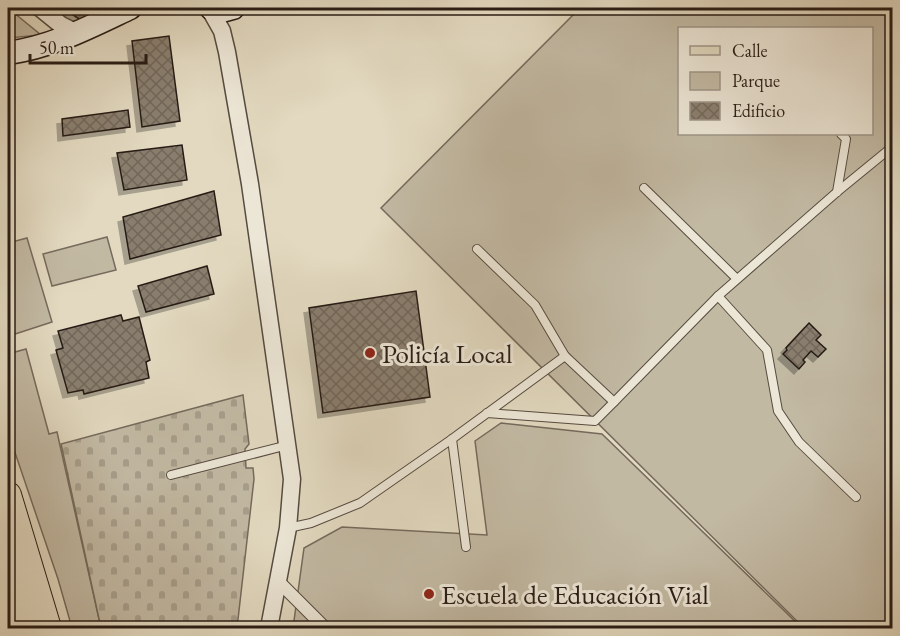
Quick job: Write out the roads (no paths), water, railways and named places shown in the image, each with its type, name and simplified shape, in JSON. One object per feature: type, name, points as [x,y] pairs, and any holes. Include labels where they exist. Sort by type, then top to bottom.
[{"type":"main road","points":[[8,53],[47,45],[130,8]]},
{"type":"main road","points":[[210,8],[222,11],[234,8]]},
{"type":"main road","points":[[8,495],[48,628]]},
{"type":"main road","points":[[8,573],[23,628]]},
{"type":"street","points":[[40,8],[68,30],[77,33]]},
{"type":"street","points":[[210,8],[222,31],[227,52],[250,184],[292,479],[288,528],[269,628]]},
{"type":"street","points":[[227,52],[228,31],[234,8]]},
{"type":"street","points":[[278,581],[324,628]]},
{"type":"lane","points":[[837,192],[846,139],[842,135]]},
{"type":"lane","points":[[487,413],[595,421],[718,296],[892,147]]},
{"type":"lane","points":[[644,188],[737,279]]},
{"type":"lane","points":[[477,249],[535,305],[565,356],[614,402]]},
{"type":"lane","points":[[718,296],[767,350],[778,411],[798,442],[856,497]]},
{"type":"lane","points":[[288,528],[311,523],[360,503],[565,356]]},
{"type":"lane","points":[[452,439],[466,547]]},
{"type":"lane","points":[[171,475],[288,445]]},
{"type":"place","name":"Policía Local","points":[[370,353]]},
{"type":"place","name":"Escuela de Educación Vial","points":[[429,594]]}]
